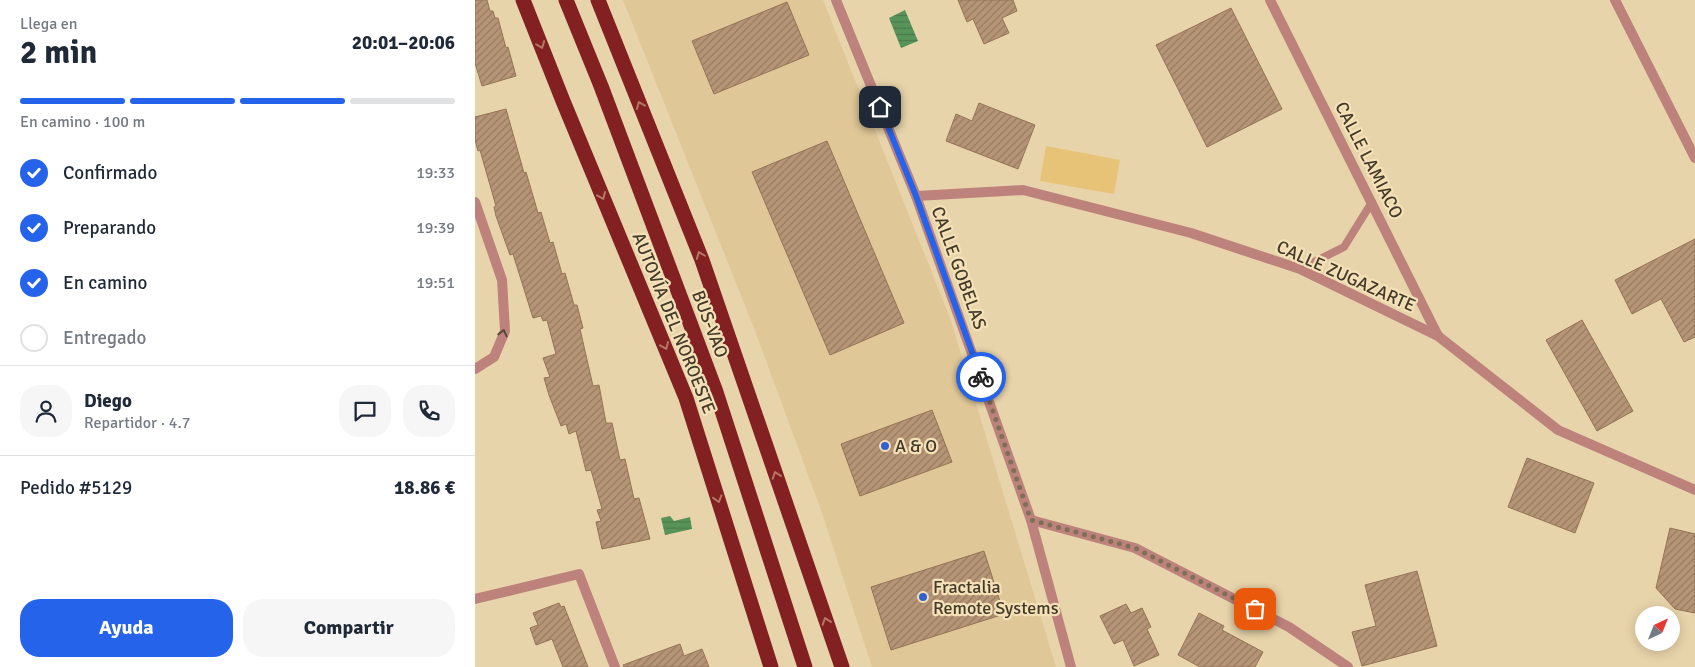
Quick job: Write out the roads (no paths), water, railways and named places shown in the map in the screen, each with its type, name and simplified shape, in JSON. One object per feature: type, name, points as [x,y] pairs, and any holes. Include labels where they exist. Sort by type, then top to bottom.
[{"type":"highway","name":"AUTOVÍA DEL NOROESTE","points":[[523,0],[686,398],[771,667]]},
{"type":"highway","name":"BUS-VAO","points":[[566,0],[601,86],[716,392],[805,667]]},
{"type":"highway","points":[[598,0],[702,260],[842,667]]},
{"type":"street","name":"CALLE GOBELAS","points":[[836,0],[916,196],[1031,520],[1071,667]]},
{"type":"street","name":"CALLE LAMIACO","points":[[1270,0],[1439,336]]},
{"type":"street","points":[[1615,0],[1695,158]]},
{"type":"street","name":"CALLE ZUGAZARTE","points":[[916,196],[1023,190],[1191,234],[1300,269],[1439,336],[1559,430],[1695,490]]},
{"type":"street","points":[[475,202],[501,280],[505,331],[494,357],[475,369]]},
{"type":"street","points":[[1031,520],[1135,548],[1289,627],[1348,667]]},
{"type":"street","points":[[475,599],[579,574],[615,667]]},
{"type":"lane","points":[[1300,269],[1344,247],[1372,202]]},
{"type":"place","name":"A & O","points":[[885,446]]},
{"type":"place","name":"Fractalia Remote Systems","points":[[923,597]]}]
